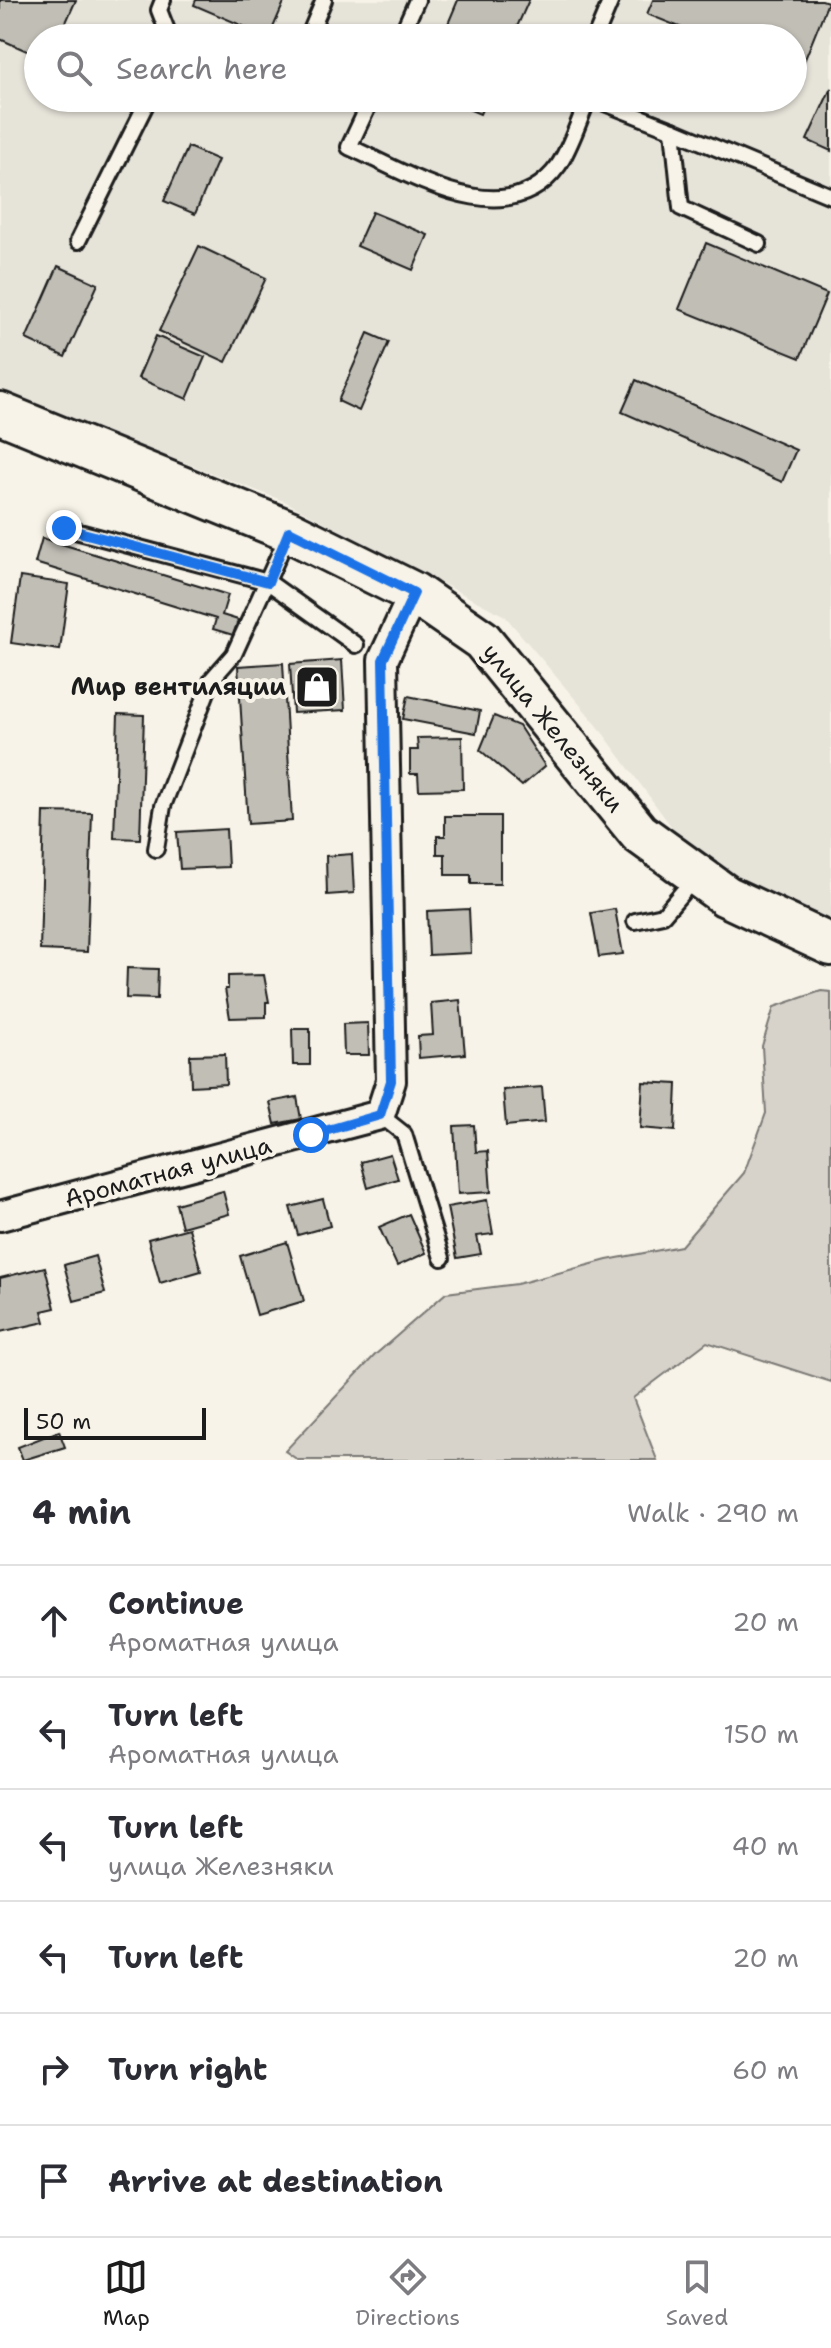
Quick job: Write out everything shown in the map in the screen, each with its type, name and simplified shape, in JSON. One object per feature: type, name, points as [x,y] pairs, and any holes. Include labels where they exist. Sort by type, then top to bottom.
[{"type":"street","name":"улица Железняки","points":[[0,413],[289,531],[414,593],[482,640],[639,833],[726,896],[831,945]]},
{"type":"street","points":[[380,1115],[391,1081],[383,660],[414,593]]},
{"type":"street","name":"Ароматная улица","points":[[0,1216],[380,1115]]},
{"type":"lane","points":[[163,0],[159,10],[164,24]]},
{"type":"lane","points":[[314,24],[324,0]]},
{"type":"lane","points":[[406,24],[417,0]]},
{"type":"lane","points":[[601,24],[611,0]]},
{"type":"lane","points":[[78,241],[142,112]]},
{"type":"lane","points":[[365,112],[349,147],[443,190],[486,199],[527,195],[558,166],[584,112]]},
{"type":"lane","points":[[627,112],[831,196]]},
{"type":"lane","points":[[673,130],[681,208],[759,244]]},
{"type":"lane","points":[[64,528],[268,582],[356,645]]},
{"type":"lane","points":[[156,849],[163,806],[212,679],[234,654],[289,531]]},
{"type":"lane","points":[[635,921],[663,915],[697,875]]},
{"type":"lane","points":[[380,1115],[404,1134],[442,1258]]},
{"type":"shaded area","points":[[0,0],[831,0],[831,925],[759,891],[676,833],[597,725],[505,616],[284,501],[0,391]]},
{"type":"shaded area","points":[[821,991],[831,992],[831,1382],[707,1342],[633,1398],[657,1460],[298,1460],[285,1451],[375,1355],[446,1293],[517,1284],[607,1260],[681,1246],[744,1173],[766,1113],[762,1046],[774,1007]]},
{"type":"building","points":[[0,0],[76,0],[65,24],[24,24],[24,50],[0,39]]},
{"type":"building","points":[[196,0],[285,0],[275,24],[239,24],[194,5]]},
{"type":"building","points":[[458,0],[529,0],[518,24],[448,24]]},
{"type":"building","points":[[653,0],[828,2],[807,54],[807,24],[672,24],[647,14]]},
{"type":"building","points":[[831,88],[831,151],[807,140]]},
{"type":"building","points":[[188,147],[218,160],[195,214],[164,201]]},
{"type":"building","points":[[372,212],[428,235],[413,270],[357,246]]},
{"type":"building","points":[[706,243],[827,294],[800,358],[679,309]]},
{"type":"building","points":[[199,246],[266,278],[226,362],[159,331]]},
{"type":"building","points":[[58,266],[98,284],[65,357],[26,339]]},
{"type":"building","points":[[368,333],[389,342],[359,411],[338,401]]},
{"type":"building","points":[[156,336],[205,357],[187,399],[138,378]]},
{"type":"building","points":[[636,380],[796,450],[782,482],[622,412]]},
{"type":"building","points":[[42,538],[228,595],[222,615],[238,620],[233,635],[213,629],[216,619],[35,563]]},
{"type":"building","points":[[20,577],[69,584],[60,650],[11,643]]},
{"type":"building","name":"Мир вентиляции","points":[[342,660],[345,710],[293,713],[290,664]]},
{"type":"building","points":[[283,663],[292,821],[248,824],[238,666]]},
{"type":"building","points":[[408,696],[480,711],[476,733],[403,719]]},
{"type":"building","points":[[118,714],[144,715],[140,839],[114,838]]},
{"type":"building","points":[[494,716],[519,726],[545,766],[522,786],[480,750]]},
{"type":"building","points":[[462,737],[463,789],[419,790],[418,774],[410,774],[410,750],[418,750],[417,738]]},
{"type":"building","points":[[44,812],[92,813],[87,952],[40,950]]},
{"type":"building","points":[[445,816],[500,816],[500,884],[471,884],[471,875],[445,875],[445,854],[437,854],[437,836],[445,836]]},
{"type":"building","points":[[226,829],[228,867],[180,869],[177,832]]},
{"type":"building","points":[[352,854],[354,893],[327,895],[326,856]]},
{"type":"building","points":[[469,909],[471,953],[429,955],[427,911]]},
{"type":"building","points":[[615,909],[623,954],[599,957],[591,913]]},
{"type":"building","points":[[127,968],[158,969],[157,999],[126,998]]},
{"type":"building","points":[[264,975],[269,1002],[266,1002],[266,1017],[230,1018],[225,989],[228,989],[228,976]]},
{"type":"building","points":[[460,1000],[465,1054],[419,1058],[418,1036],[433,1035],[431,1003]]},
{"type":"building","points":[[368,1023],[369,1055],[344,1055],[343,1024]]},
{"type":"building","points":[[292,1029],[310,1029],[310,1065],[293,1065]]},
{"type":"building","points":[[225,1054],[226,1084],[191,1086],[190,1055]]},
{"type":"building","points":[[643,1082],[677,1084],[675,1131],[640,1128]]},
{"type":"building","points":[[542,1087],[545,1122],[506,1126],[503,1090]]},
{"type":"building","points":[[297,1097],[301,1119],[275,1124],[270,1102]]},
{"type":"building","points":[[474,1125],[476,1152],[488,1151],[491,1192],[458,1194],[454,1126]]},
{"type":"building","points":[[390,1154],[398,1179],[368,1188],[361,1162]]},
{"type":"building","points":[[223,1191],[229,1214],[182,1227],[176,1204]]},
{"type":"building","points":[[323,1199],[330,1226],[298,1235],[290,1207]]},
{"type":"building","points":[[487,1200],[493,1234],[477,1236],[481,1254],[457,1258],[447,1207]]},
{"type":"building","points":[[409,1214],[426,1253],[397,1266],[379,1227]]},
{"type":"building","points":[[189,1228],[201,1271],[160,1283],[148,1239]]},
{"type":"building","points":[[287,1242],[304,1301],[257,1315],[240,1256]]},
{"type":"building","points":[[95,1256],[105,1293],[74,1301],[64,1265]]},
{"type":"building","points":[[45,1267],[55,1308],[42,1311],[45,1322],[0,1332],[0,1278]]},
{"type":"building","points":[[59,1431],[65,1447],[23,1460],[18,1447]]},
{"type":"place","name":"Мир вентиляции","points":[[317,687]]},
{"type":"route","points":[[64,528],[268,582],[289,531],[414,593],[383,660],[391,1081],[380,1115],[311,1135]]}]
